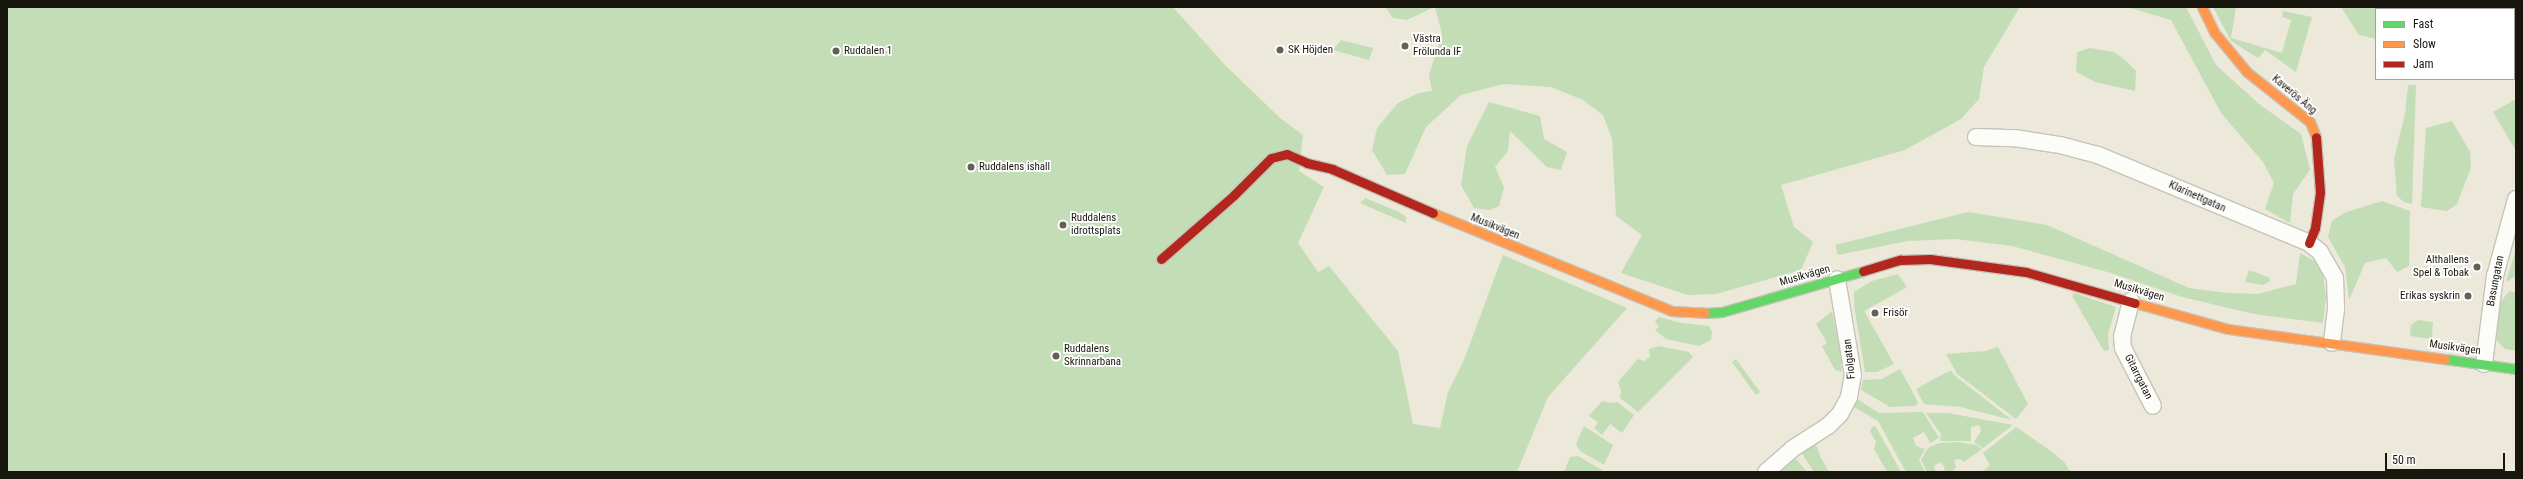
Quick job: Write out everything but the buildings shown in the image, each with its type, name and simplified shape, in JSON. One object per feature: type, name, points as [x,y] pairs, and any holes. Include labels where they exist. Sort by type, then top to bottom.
[{"type":"street","name":"Kaverös Äng","points":[[2202,7],[2214,32],[2247,72],[2310,122],[2316,136],[2320,192],[2315,228],[2309,244]]},
{"type":"street","name":"Klarinettgatan","points":[[1976,137],[2014,138],[2060,145],[2098,155],[2309,244],[2320,252],[2335,278],[2336,309],[2332,343]]},
{"type":"street","name":"Musikvägen","points":[[1161,259],[1234,195],[1271,158],[1287,154],[1307,163],[1332,169],[1473,231],[1672,311],[1696,314],[1722,312],[1900,260],[1930,259],[2026,272],[2131,301],[2200,323],[2516,369]]},
{"type":"street","name":"Basungatan","points":[[2484,364],[2495,276],[2516,199]]},
{"type":"street","name":"Fiolgatan","points":[[1766,472],[1792,449],[1828,426],[1840,414],[1849,398],[1853,375],[1837,279]]},
{"type":"street","name":"Gitarrgatan","points":[[2131,301],[2122,336],[2124,348],[2153,406]]},
{"type":"green space","points":[[7,7],[1173,7],[1225,65],[1280,118],[1303,135],[1299,171],[1324,187],[1298,243],[1318,272],[1329,266],[1398,351],[1413,424],[1440,428],[1448,392],[1464,360],[1503,255],[1627,308],[1548,397],[1517,472],[7,472]]},
{"type":"green space","points":[[1385,7],[1434,7],[1407,20],[1393,18]]},
{"type":"green space","points":[[1435,7],[2020,7],[1984,67],[1979,99],[1961,119],[1905,150],[1781,185],[1794,227],[1813,242],[1801,270],[1716,294],[1688,295],[1621,273],[1642,235],[1616,216],[1612,139],[1603,115],[1583,100],[1551,87],[1504,84],[1461,95],[1426,127],[1405,174],[1387,175],[1372,150],[1377,128],[1398,103],[1419,93],[1432,91],[1429,75],[1442,34]]},
{"type":"green space","points":[[2127,7],[2186,7],[2216,65],[2259,104],[2301,134],[2310,170],[2293,194],[2290,223],[2265,209],[2274,183],[2263,162],[2221,113],[2171,20]]},
{"type":"green space","points":[[2213,7],[2236,7],[2231,38],[2282,53],[2291,20],[2282,17],[2283,11],[2312,17],[2296,72],[2265,50],[2258,58],[2231,41]]},
{"type":"green space","points":[[2341,7],[2446,8],[2375,8],[2375,39],[2359,35]]},
{"type":"green space","points":[[1341,40],[1373,48],[1369,60],[1333,50]]},
{"type":"green space","points":[[2090,48],[2114,52],[2125,60],[2136,71],[2135,91],[2095,82],[2076,72],[2077,52]]},
{"type":"green space","points":[[2408,85],[2416,85],[2412,204],[2404,202],[2397,196],[2394,159],[2405,114]]},
{"type":"green space","points":[[2516,99],[2516,151],[2493,112]]},
{"type":"green space","points":[[1489,102],[1540,116],[1544,139],[1567,152],[1561,170],[1547,167],[1510,131],[1508,151],[1495,167],[1504,187],[1499,206],[1490,210],[1474,208],[1461,185],[1467,146]]},
{"type":"green space","points":[[2452,121],[2470,152],[2471,168],[2457,204],[2447,211],[2421,207],[2426,128]]},
{"type":"green space","points":[[1365,198],[1399,212],[1406,217],[1406,223],[1360,203]]},
{"type":"green space","points":[[2382,201],[2410,211],[2409,266],[2397,272],[2386,258],[2365,263],[2349,300],[2345,267],[2328,237],[2332,221],[2344,213]]},
{"type":"green space","points":[[1968,212],[2047,225],[2189,288],[2228,293],[2258,294],[2296,284],[2300,253],[2322,265],[2326,297],[2323,323],[2254,314],[2182,297],[2111,273],[2012,246],[1955,239],[1908,241],[1838,255],[1835,245]]},
{"type":"green space","points":[[2516,249],[2516,276],[2506,282]]},
{"type":"green space","points":[[2249,270],[2270,278],[2270,281],[2263,285],[2245,282]]},
{"type":"green space","points":[[1898,274],[1907,287],[1864,311],[1894,364],[1877,372],[1865,372],[1854,305],[1854,292],[1872,281]]},
{"type":"green space","points":[[2509,291],[2516,292],[2516,351],[2505,349],[2496,340],[2500,303]]},
{"type":"green space","points":[[2074,293],[2116,307],[2108,334],[2109,350],[2104,351],[2072,296]]},
{"type":"green space","points":[[1832,311],[1840,350],[1842,372],[1835,370],[1822,346],[1827,343],[1816,324]]},
{"type":"green space","points":[[1659,317],[1681,323],[1709,326],[1712,332],[1711,340],[1699,346],[1666,339],[1655,330],[1659,327],[1655,321]]},
{"type":"green space","points":[[2418,320],[2433,322],[2432,339],[2410,336],[2411,325]]},
{"type":"green space","points":[[1659,346],[1689,352],[1693,357],[1638,412],[1620,398],[1621,390],[1618,382],[1638,359],[1644,361],[1650,357],[1649,349]]},
{"type":"green space","points":[[1998,347],[2028,404],[2016,419],[1957,374],[1946,354],[1986,351]]},
{"type":"green space","points":[[1736,359],[1760,392],[1756,395],[1732,362]]},
{"type":"green space","points":[[1900,369],[1918,402],[1916,406],[1890,407],[1861,390],[1863,380],[1882,379]]},
{"type":"green space","points":[[1951,370],[1954,375],[2012,420],[1960,407],[1924,404],[1916,389]]},
{"type":"green space","points":[[1857,399],[1879,413],[1923,412],[1939,438],[1930,443],[1924,432],[1913,438],[1916,446],[1925,449],[1919,460],[1925,472],[1906,472],[1878,421],[1854,407]]},
{"type":"green space","points":[[1602,401],[1611,403],[1617,402],[1634,415],[1622,433],[1610,424],[1602,435],[1594,428],[1598,422],[1589,416]]},
{"type":"green space","points":[[1926,413],[1948,413],[2013,425],[1983,448],[1974,442],[1981,431],[1979,425],[1971,427],[1971,441],[1940,441],[1941,434]]},
{"type":"green space","points":[[1584,426],[1613,445],[1604,465],[1580,451],[1576,444]]},
{"type":"green space","points":[[1873,426],[1876,427],[1901,472],[1887,472],[1874,449],[1876,442],[1870,431]]},
{"type":"green space","points":[[2016,427],[2051,451],[2065,463],[2070,472],[1982,472],[1990,465],[1983,453]]},
{"type":"green space","points":[[1957,442],[1977,445],[1982,449],[1964,462],[1960,459],[1954,460],[1956,468],[1951,472],[1945,472],[1944,466],[1940,462],[1934,466],[1936,472],[1927,472],[1921,460],[1928,448],[1939,443]]},
{"type":"green space","points":[[1816,445],[1829,472],[1814,472],[1801,452]]},
{"type":"green space","points":[[1578,456],[1602,470],[1602,472],[1564,472],[1570,457]]},
{"type":"green space","points":[[1796,459],[1807,472],[1779,472],[1783,467]]},
{"type":"traffic: fast","points":[[1705,313],[1722,312],[1863,271]]},
{"type":"traffic: fast","points":[[2445,359],[2516,369]]},
{"type":"traffic: slow","points":[[2202,7],[2214,32],[2247,72],[2310,122],[2316,137]]},
{"type":"traffic: slow","points":[[1433,213],[1672,311],[1705,313]]},
{"type":"traffic: slow","points":[[2135,303],[2228,329],[2445,359]]},
{"type":"traffic: jam","points":[[2309,243],[2315,228],[2320,192],[2316,137]]},
{"type":"traffic: jam","points":[[1161,259],[1234,195],[1271,158],[1287,154],[1307,163],[1332,169],[1433,213]]},
{"type":"traffic: jam","points":[[1863,271],[1900,260],[1930,259],[2026,272],[2135,303]]},
{"type":"place","name":"Västra Frölunda IF","points":[[1405,46]]},
{"type":"place","name":"SK Höjden","points":[[1280,50]]},
{"type":"place","name":"Ruddalen 1","points":[[836,51]]},
{"type":"place","name":"Ruddalens ishall","points":[[971,167]]},
{"type":"place","name":"Ruddalens idrottsplats","points":[[1063,225]]},
{"type":"place","name":"Althallens Spel & Tobak","points":[[2477,267]]},
{"type":"place","name":"Erikas syskrin","points":[[2468,296]]},
{"type":"place","name":"Frisör","points":[[1875,313]]},
{"type":"place","name":"Ruddalens Skrinnarbana","points":[[1056,356]]}]
